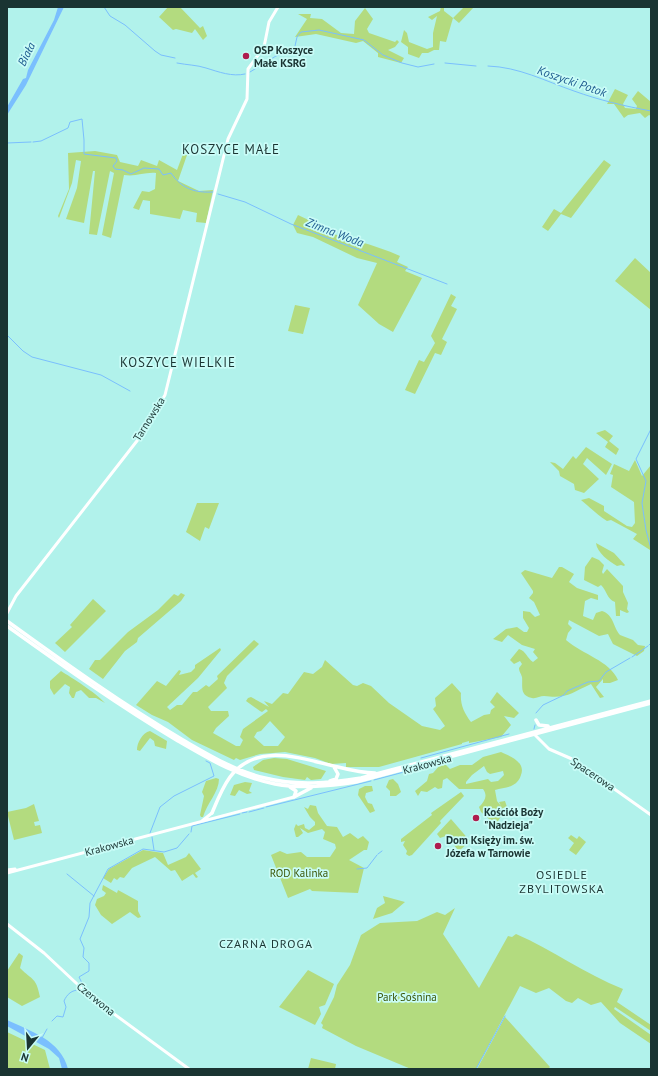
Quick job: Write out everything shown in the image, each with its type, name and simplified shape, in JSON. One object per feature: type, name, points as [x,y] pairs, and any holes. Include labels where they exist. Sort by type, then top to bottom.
[{"type":"main road","points":[[7,621],[116,698],[223,762],[244,772],[284,782],[313,784],[351,779],[386,772]]},
{"type":"main road","points":[[7,626],[114,701],[210,759],[243,775],[295,790],[294,797]]},
{"type":"main road","name":"Krakowska","points":[[386,772],[651,702]]},
{"type":"main road","name":"Krakowska","points":[[317,787],[338,785],[378,777],[651,702]]},
{"type":"main road","points":[[536,720],[542,726],[567,723]]},
{"type":"main road","points":[[212,813],[229,778],[244,764],[259,757],[276,755],[370,773],[386,772]]},
{"type":"main road","points":[[313,784],[336,779],[338,772],[333,766]]},
{"type":"main road","points":[[285,786],[317,787]]},
{"type":"main road","points":[[294,797],[307,789],[317,787]]},
{"type":"street","name":"Tarnowska","points":[[8,611],[32,576],[140,437],[161,402],[171,374],[228,140],[247,99],[249,67],[264,47],[269,22],[278,7]]},
{"type":"street","name":"Spacerowa","points":[[534,734],[549,749],[572,759],[651,815]]},
{"type":"street","name":"Krakowska","points":[[7,872],[219,818],[294,797]]},
{"type":"street","points":[[212,813],[213,817],[219,818]]},
{"type":"street","points":[[205,821],[210,818],[212,813]]},
{"type":"street","name":"Krakowska","points":[[199,823],[212,813]]},
{"type":"street","name":"Czerwona","points":[[7,924],[44,953],[83,990],[190,1069]]},
{"type":"green space","points":[[168,7],[180,7],[200,28],[203,26],[207,36],[203,40],[195,29],[192,33],[176,29],[173,30],[159,17]]},
{"type":"green space","points":[[441,7],[444,7],[444,11],[453,18],[446,42],[440,41],[439,50],[422,53],[419,58],[408,54],[408,47],[401,42],[404,30],[407,33],[409,42],[427,49],[433,47],[433,33],[437,16],[432,20],[428,17],[440,11]]},
{"type":"green space","points":[[464,7],[474,7],[459,23],[453,18]]},
{"type":"green space","points":[[365,8],[373,19],[367,29],[369,33],[395,42],[397,40],[399,42],[395,47],[388,50],[404,58],[401,63],[378,57],[378,53],[363,41],[356,43],[316,34],[295,37],[307,19],[298,14],[311,14],[310,18],[322,19],[341,33],[354,34],[355,21]]},
{"type":"green space","points":[[615,89],[628,95],[623,104],[625,108],[636,109],[637,106],[632,99],[638,91],[651,102],[651,116],[649,115],[645,118],[640,113],[628,115],[624,118],[614,104],[607,104]]},
{"type":"green space","points":[[95,151],[117,155],[120,162],[138,166],[141,160],[157,166],[159,160],[177,170],[183,154],[187,155],[178,181],[199,191],[213,190],[206,223],[196,222],[197,213],[183,210],[180,219],[150,214],[150,201],[143,200],[139,210],[133,208],[142,191],[149,192],[155,189],[156,173],[124,175],[111,238],[102,235],[114,173],[110,171],[97,235],[89,234],[95,171],[93,171],[84,223],[66,219],[77,188],[81,161],[76,160],[72,183],[59,218],[58,216],[69,189],[68,153]]},
{"type":"green space","points":[[604,160],[611,165],[571,218],[561,214],[548,231],[542,227],[554,209],[561,213]]},
{"type":"green space","points":[[298,215],[319,225],[319,229],[380,248],[400,256],[397,262],[408,267],[405,271],[422,278],[393,332],[379,324],[358,305],[377,263],[357,258],[313,237],[297,233],[293,225]]},
{"type":"green space","points":[[635,258],[651,273],[651,310],[615,281]]},
{"type":"green space","points":[[451,294],[456,297],[451,306],[457,309],[442,339],[447,342],[441,355],[435,353],[415,394],[405,390],[419,360],[424,362],[435,343],[431,336]]},
{"type":"green space","points":[[295,305],[310,308],[303,334],[288,331]]},
{"type":"green space","points":[[605,430],[613,436],[609,441],[619,449],[616,455],[605,447],[608,442],[596,433]]},
{"type":"green space","points":[[586,447],[612,464],[606,475],[587,458],[583,464],[599,479],[584,493],[575,490],[574,484],[560,476],[559,471],[550,462],[555,463],[563,469],[573,456],[576,459]]},
{"type":"green space","points":[[635,460],[642,476],[651,465],[650,550],[633,539],[637,534],[611,520],[607,521],[581,500],[589,498],[604,506],[604,511],[627,526],[632,527],[635,523],[634,502],[611,487],[613,475],[610,474],[614,464],[629,471]]},
{"type":"green space","points":[[197,503],[219,503],[209,529],[205,527],[200,541],[186,532]]},
{"type":"green space","points":[[596,543],[614,553],[625,565],[617,566],[607,559],[601,553]]},
{"type":"green space","points":[[592,557],[599,560],[604,565],[602,572],[603,574],[607,569],[623,586],[623,592],[628,603],[627,609],[629,612],[627,613],[620,610],[620,616],[616,616],[615,602],[610,599],[603,587],[601,585],[598,587],[584,580],[585,567]]},
{"type":"green space","points":[[559,567],[562,567],[574,574],[569,582],[577,588],[598,595],[598,600],[591,598],[585,601],[583,616],[593,620],[596,613],[602,611],[609,615],[620,635],[633,640],[638,645],[645,646],[644,651],[637,656],[613,644],[608,634],[599,636],[569,620],[568,624],[572,628],[568,633],[566,640],[609,668],[618,680],[610,683],[603,683],[603,679],[596,687],[604,697],[600,698],[591,684],[564,696],[528,697],[522,690],[522,677],[519,668],[522,664],[520,661],[514,664],[510,660],[519,649],[523,651],[533,662],[538,658],[533,652],[535,649],[522,645],[508,635],[502,642],[493,639],[506,629],[517,627],[524,632],[527,632],[529,628],[523,618],[523,611],[530,612],[535,617],[540,615],[534,602],[529,598],[533,591],[521,573],[525,570],[552,578]]},
{"type":"green space","points":[[181,593],[185,595],[181,601],[138,638],[137,642],[125,651],[103,679],[89,669],[95,660],[100,660],[128,632],[158,610],[174,594],[178,596]]},
{"type":"green space","points":[[93,599],[106,611],[65,652],[55,643],[72,627],[70,625]]},
{"type":"green space","points":[[254,640],[259,644],[227,676],[224,683],[227,688],[208,707],[211,711],[228,711],[229,716],[216,728],[213,733],[236,746],[240,746],[243,740],[240,737],[243,729],[268,711],[266,709],[262,712],[260,711],[246,701],[248,698],[251,697],[269,707],[264,701],[272,704],[283,693],[288,694],[304,672],[313,674],[322,667],[325,660],[353,685],[357,686],[363,683],[371,686],[389,703],[422,726],[440,730],[445,726],[433,709],[436,706],[435,698],[452,683],[461,693],[463,708],[471,722],[484,715],[490,714],[491,710],[495,707],[490,702],[497,692],[519,713],[514,718],[504,716],[511,725],[501,737],[469,743],[469,741],[379,767],[346,767],[346,763],[331,764],[315,758],[285,752],[260,754],[240,760],[236,758],[234,760],[192,740],[168,722],[152,715],[136,705],[157,681],[166,686],[179,670],[181,671],[179,675],[191,672],[195,668],[195,665],[220,648],[221,650],[198,678],[167,707],[170,710],[177,705],[182,705],[193,692],[197,692],[206,685],[209,687],[218,679],[217,676]],"holes":[[[270,721],[285,737],[278,746],[264,746],[254,737],[257,732],[261,731]]]},
{"type":"green space","points":[[61,671],[90,690],[105,703],[96,698],[89,698],[81,690],[76,692],[74,698],[72,698],[69,693],[70,687],[65,684],[54,695],[50,688],[50,681]]},
{"type":"green space","points":[[150,731],[167,741],[166,749],[155,746],[154,741],[150,738],[140,751],[137,750],[140,739]]},
{"type":"green space","points":[[501,752],[516,760],[521,766],[522,770],[520,778],[517,782],[509,787],[495,790],[497,801],[501,806],[499,802],[505,801],[507,807],[503,808],[504,812],[498,821],[491,826],[487,823],[489,819],[481,812],[479,807],[485,798],[483,789],[459,789],[447,778],[443,780],[442,788],[438,789],[435,787],[427,792],[421,791],[418,796],[415,791],[427,781],[429,774],[433,773],[441,764],[445,764],[450,769],[460,765],[472,765],[483,757]],"holes":[[[484,766],[490,774],[503,771],[504,775],[498,781],[491,782],[488,779],[466,784],[472,775]]]},
{"type":"green space","points":[[274,758],[287,759],[326,771],[321,779],[311,780],[307,777],[305,780],[283,777],[254,770],[253,767],[263,760]]},
{"type":"green space","points":[[216,778],[219,779],[217,788],[203,817],[201,817],[200,815],[204,796],[202,792],[206,781]]},
{"type":"green space","points":[[393,779],[398,784],[401,792],[396,796],[390,796],[390,791],[386,787],[389,780]]},
{"type":"green space","points":[[245,782],[252,783],[249,791],[252,793],[247,794],[239,790],[235,796],[230,795],[234,785]]},
{"type":"green space","points":[[365,786],[372,786],[373,791],[366,793],[365,797],[368,803],[372,804],[375,811],[370,813],[358,795],[359,789]]},
{"type":"green space","points":[[461,792],[464,796],[440,821],[441,823],[412,855],[409,856],[406,854],[407,851],[403,845],[405,841],[401,842],[401,839],[432,815],[431,813]]},
{"type":"green space","points":[[34,804],[39,821],[34,822],[35,826],[40,825],[42,833],[14,840],[7,812],[26,808]]},
{"type":"green space","name":"ROD Kalinka","points":[[310,805],[316,806],[318,813],[327,826],[337,827],[343,837],[350,833],[358,839],[363,836],[369,842],[367,850],[364,850],[349,860],[364,868],[358,893],[312,891],[310,889],[288,898],[271,855],[280,851],[287,854],[301,852],[307,857],[330,857],[336,848],[335,844],[323,839],[325,832],[322,829],[308,833],[300,828],[303,833],[296,837],[294,829],[296,824],[298,826],[304,824],[305,828],[309,830],[315,825],[315,822],[304,807],[308,809]]},
{"type":"green space","points":[[451,819],[470,841],[459,851],[446,836],[440,838],[437,834]]},
{"type":"green space","points":[[571,835],[577,839],[579,836],[586,842],[576,855],[569,850],[574,843],[568,838]]},
{"type":"green space","points":[[143,850],[163,853],[168,865],[186,857],[189,853],[201,869],[195,873],[198,877],[196,878],[193,874],[182,881],[175,870],[171,871],[155,857],[132,868],[124,878],[120,877],[117,880],[114,878],[111,883],[103,878],[109,869]]},
{"type":"green space","points":[[103,885],[117,893],[118,890],[138,901],[138,911],[141,917],[138,918],[130,912],[112,924],[101,915],[95,905],[97,899],[104,896],[106,893],[102,890]]},
{"type":"green space","points":[[383,896],[405,902],[392,913],[373,919],[377,908],[385,903]]},
{"type":"green space","name":"Park Sośnina","points":[[455,908],[443,934],[479,988],[508,936],[512,937],[516,934],[530,940],[595,976],[623,989],[617,1002],[651,1025],[651,1031],[615,1007],[614,1009],[651,1035],[651,1044],[620,1023],[601,1002],[591,1005],[578,998],[572,1003],[566,1001],[549,988],[536,993],[520,986],[476,1069],[411,1069],[356,1046],[322,1028],[323,1025],[321,1023],[334,997],[337,985],[350,965],[361,935],[380,923],[417,921],[437,912],[445,915]]},
{"type":"green space","points":[[19,953],[23,956],[20,968],[35,982],[40,997],[22,1006],[7,997],[7,971]]},
{"type":"green space","points":[[308,970],[334,984],[325,1005],[319,1007],[321,1014],[315,1025],[279,1007]]},
{"type":"green space","points":[[505,1017],[550,1067],[548,1069],[477,1069]]},
{"type":"green space","points":[[7,1032],[45,1050],[50,1069],[7,1069]]},
{"type":"green space","points":[[311,1058],[336,1064],[335,1069],[308,1069]]},
{"type":"water","points":[[58,7],[64,7],[26,85],[7,115],[7,107],[23,79],[26,78],[28,70],[54,20]]},
{"type":"water","points":[[7,1020],[35,1033],[52,1044],[59,1051],[68,1069],[62,1069],[59,1058],[49,1049],[7,1026]]},
{"type":"waterway","name":"Koszycki Potok","points":[[104,7],[110,16],[125,25],[155,51],[161,55],[175,58]]},
{"type":"waterway","name":"Koszycki Potok","points":[[295,46],[297,37],[301,32],[319,30],[364,40],[383,55],[402,63],[418,67],[434,64]]},
{"type":"waterway","name":"Koszycki Potok","points":[[250,72],[276,56],[287,52]]},
{"type":"waterway","name":"Koszycki Potok","points":[[177,63],[199,66],[230,74],[245,74]]},
{"type":"waterway","name":"Koszycki Potok","points":[[445,63],[476,66]]},
{"type":"waterway","name":"Koszycki Potok","points":[[488,66],[510,69],[532,75],[593,97],[621,105],[651,111]]},
{"type":"waterway","name":"Zimna Woda","points":[[33,142],[41,141],[68,128],[70,122],[82,119],[84,154],[116,158],[117,161],[113,166],[115,169],[123,170],[131,174],[144,168],[159,169],[163,175],[171,173],[180,183],[189,189],[200,192],[213,192]]},
{"type":"waterway","name":"Zimna Woda","points":[[7,143],[31,142]]},
{"type":"waterway","name":"Zimna Woda","points":[[218,194],[245,202],[291,224],[447,284]]},
{"type":"waterway","points":[[7,335],[23,351],[32,357],[101,375],[130,391]]},
{"type":"waterway","points":[[651,429],[636,459],[646,481],[642,503],[646,530],[651,549]]},
{"type":"waterway","points":[[632,657],[648,646]]},
{"type":"waterway","points":[[536,713],[543,705],[564,695],[567,691],[588,682],[599,681],[606,672],[630,658]]},
{"type":"waterway","points":[[534,729],[535,725]]},
{"type":"waterway","points":[[421,758],[509,734]]},
{"type":"waterway","points":[[150,833],[160,807],[174,796],[214,776],[210,763],[206,761]]},
{"type":"waterway","points":[[374,780],[423,767]]},
{"type":"waterway","points":[[266,807],[371,781]]},
{"type":"waterway","points":[[249,812],[264,808]]},
{"type":"waterway","points":[[242,813],[247,812]]},
{"type":"waterway","points":[[191,832],[192,826],[240,814]]},
{"type":"waterway","points":[[52,1021],[57,1016],[63,1017],[66,1007],[64,1001],[65,999],[68,994],[79,990],[83,985],[79,977],[89,971],[89,963],[83,957],[84,948],[80,939],[89,917],[90,903],[108,869],[143,849],[164,852],[177,848],[189,834]]},
{"type":"waterway","points":[[152,837],[154,850]]},
{"type":"waterway","points":[[378,854],[382,851]]},
{"type":"waterway","points":[[357,869],[367,868],[377,855]]},
{"type":"waterway","points":[[67,874],[94,896]]},
{"type":"waterway","points":[[476,1069],[505,1016]]},
{"type":"waterway","points":[[42,1038],[47,1029]]},
{"type":"place","name":"OSP Koszyce Małe KSRG","points":[[246,56]]},
{"type":"place","name":"Kościół Boży \"Nadzieja\"","points":[[476,818]]},
{"type":"place","name":"Dom Księży im. św. Józefa w Tarnowie","points":[[438,846]]},
{"type":"district","name":"KOSZYCE MAŁE","points":[[231,149]]},
{"type":"district","name":"KOSZYCE WIELKIE","points":[[178,362]]},
{"type":"district","name":"OSIEDLE ZBYLITOWSKA","points":[[562,881]]},
{"type":"district","name":"CZARNA DROGA","points":[[266,943]]},
{"type":"water label","name":"Biała","points":[[26,54]]}]
